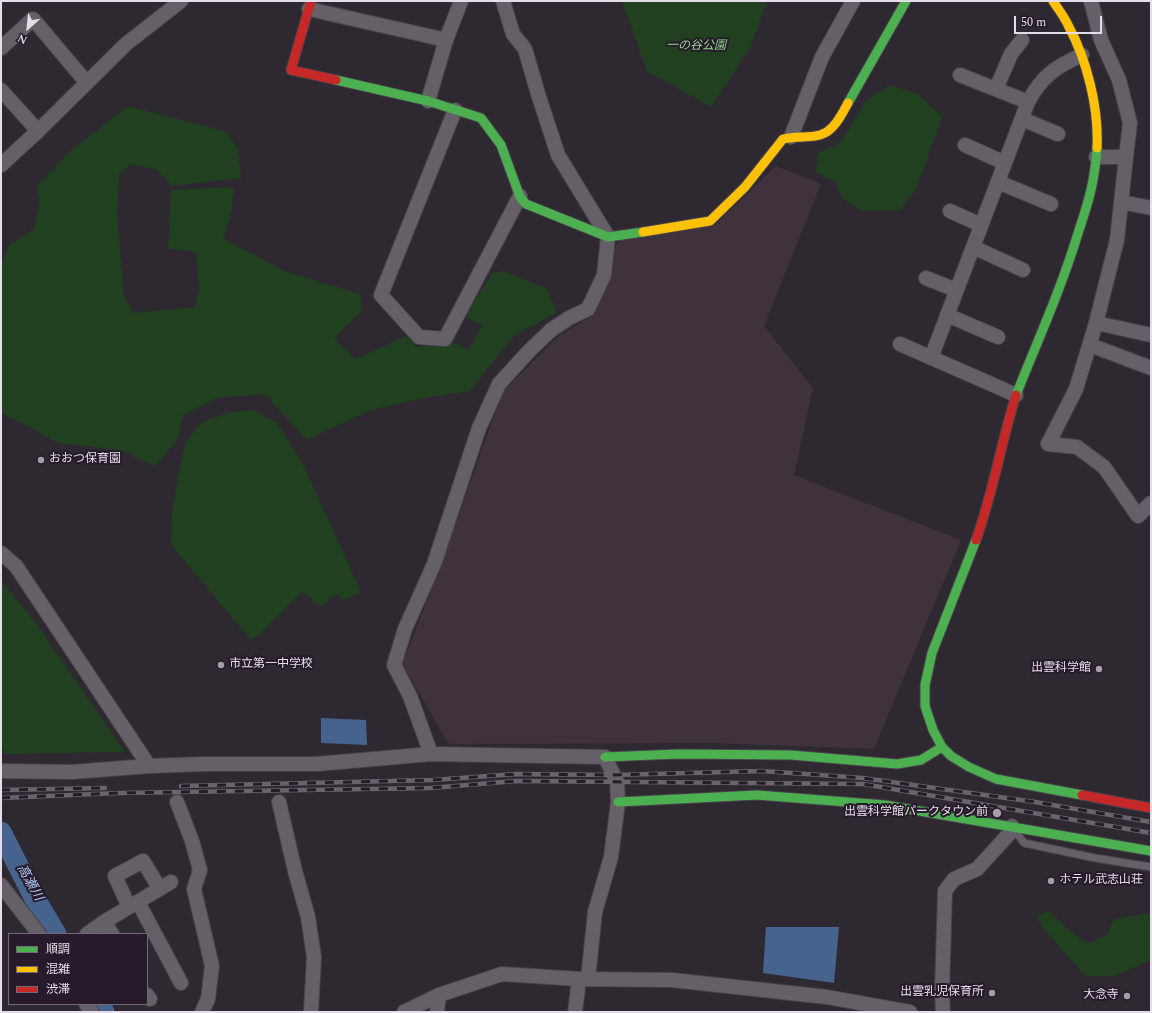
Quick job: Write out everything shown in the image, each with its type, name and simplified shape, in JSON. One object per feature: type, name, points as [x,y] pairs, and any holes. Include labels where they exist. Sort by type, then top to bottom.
[{"type":"street","points":[[1,165],[38,131],[126,44],[181,1]]},
{"type":"street","points":[[428,102],[446,40],[461,1]]},
{"type":"street","points":[[431,754],[410,696],[394,665],[405,629],[434,564],[479,428],[499,384],[529,351],[551,330],[569,318],[588,309],[604,275],[608,237],[558,155],[525,49],[513,34],[503,1]]},
{"type":"street","points":[[791,137],[822,57],[853,1]]},
{"type":"street","points":[[446,40],[310,5],[291,70],[428,102],[481,118],[501,145],[520,196],[526,204],[608,237],[710,221],[745,187],[783,139],[822,135],[836,124],[906,1]]},
{"type":"street","points":[[1053,1],[1068,24],[1082,55],[1094,101],[1098,133],[1092,190],[1070,261],[1016,395],[997,463],[986,511],[932,653],[926,685],[925,706],[933,730],[942,747],[951,756],[968,767],[996,779],[1151,808]]},
{"type":"street","points":[[1091,1],[1101,40],[1119,80],[1130,123],[1117,240],[1096,323],[1076,389],[1048,444],[1077,447],[1104,467],[1138,516],[1151,503]]},
{"type":"street","points":[[1,48],[33,19],[87,83]]},
{"type":"street","points":[[996,89],[1011,54],[1022,40]]},
{"type":"street","points":[[931,358],[1028,102],[1036,87],[1048,74],[1066,62],[1082,55]]},
{"type":"street","points":[[960,75],[1028,102]]},
{"type":"street","points":[[1,90],[38,131]]},
{"type":"street","points":[[455,110],[381,295],[419,337],[445,339],[520,196]]},
{"type":"street","points":[[1022,119],[1058,134]]},
{"type":"street","points":[[965,145],[1005,163]]},
{"type":"street","points":[[1096,157],[1126,157]]},
{"type":"street","points":[[998,182],[1051,204]]},
{"type":"street","points":[[1122,202],[1151,208]]},
{"type":"street","points":[[950,211],[981,225]]},
{"type":"street","points":[[973,248],[1023,270]]},
{"type":"street","points":[[926,278],[956,290]]},
{"type":"street","points":[[947,315],[998,337]]},
{"type":"street","points":[[1096,323],[1151,335]]},
{"type":"street","points":[[900,344],[1016,395]]},
{"type":"street","points":[[1090,345],[1151,368]]},
{"type":"street","points":[[1,553],[16,566],[149,766]]},
{"type":"street","points":[[1,771],[72,772],[149,766],[204,764],[317,764],[431,754],[605,757],[678,754],[791,755],[897,764],[921,760],[942,747]]},
{"type":"street","points":[[575,1012],[584,979],[595,912],[611,857],[618,802],[617,782],[605,757]]},
{"type":"street","points":[[618,802],[757,795],[885,805],[1151,851]]},
{"type":"street","points":[[178,802],[192,841],[200,870],[194,890],[212,966],[208,999],[202,1012]]},
{"type":"street","points":[[279,802],[295,871],[308,917],[314,956],[311,1012]]},
{"type":"street","points":[[943,1012],[944,891],[954,879],[977,868],[1009,834],[1012,826]]},
{"type":"street","points":[[88,933],[104,922],[134,904],[166,886],[143,861],[115,876],[134,904],[182,983]]},
{"type":"street","points":[[1,885],[38,933]]},
{"type":"street","points":[[104,922],[111,933]]},
{"type":"street","points":[[404,1012],[439,995],[502,974],[584,979],[672,980],[827,997],[910,1012]]},
{"type":"street","points":[[437,1012],[439,995]]},
{"type":"lane","points":[[1012,826],[1024,843],[1095,858],[1151,867]]},
{"type":"shaded area","points":[[776,166],[821,184],[764,326],[813,388],[794,475],[961,540],[874,749],[714,743],[449,744],[402,664],[440,568],[502,393],[556,338],[593,315],[614,250],[619,240],[716,224]]},
{"type":"green space","name":"一の谷公園","points":[[622,1],[767,1],[751,46],[711,107],[647,71]]},
{"type":"green space","points":[[889,85],[918,94],[942,117],[916,189],[900,210],[862,211],[842,198],[835,182],[816,172],[819,153],[841,142],[866,101]]},
{"type":"green space","points":[[128,106],[227,132],[238,150],[241,178],[172,186],[157,170],[131,164],[119,175],[117,214],[124,297],[134,313],[195,307],[199,289],[196,252],[168,249],[171,190],[234,187],[231,215],[223,238],[284,271],[360,294],[362,311],[334,338],[356,359],[406,336],[417,347],[456,343],[468,351],[482,325],[463,316],[493,273],[503,271],[547,289],[557,312],[513,337],[470,391],[425,398],[371,410],[306,440],[265,394],[217,398],[183,415],[178,439],[155,466],[120,450],[58,443],[1,412],[1,263],[10,245],[35,228],[39,203],[37,186],[73,149]]},
{"type":"green space","points":[[254,410],[277,423],[303,464],[361,592],[344,600],[336,594],[320,607],[303,591],[258,636],[250,639],[171,545],[172,512],[185,442],[202,422],[230,412]]},
{"type":"green space","points":[[1,581],[33,619],[125,752],[4,754],[1,747]]},
{"type":"green space","points":[[1049,911],[1070,931],[1088,944],[1107,935],[1114,919],[1151,913],[1151,960],[1114,976],[1086,976],[1045,931],[1036,916]]},
{"type":"water","points":[[321,718],[366,720],[367,745],[321,743]]},
{"type":"water","points":[[766,927],[839,927],[834,983],[763,973]]},
{"type":"waterway","name":"高瀬川","points":[[1,832],[34,897],[55,933]]},
{"type":"waterway","name":"高瀬川","points":[[100,1005],[104,1012]]},
{"type":"railway","points":[[181,786],[433,780],[516,774],[614,775],[762,771],[863,778],[1035,802],[1151,822]]},
{"type":"railway","points":[[1,798],[119,793],[431,788],[516,781],[863,784],[1151,833]]},
{"type":"railway","points":[[1,790],[105,788]]},
{"type":"traffic: fast","points":[[848,103],[906,1]]},
{"type":"traffic: fast","points":[[336,80],[428,101],[481,118],[501,145],[520,197],[526,204],[608,237],[643,232]]},
{"type":"traffic: fast","points":[[1016,395],[1065,272],[1086,209],[1095,170],[1097,148]]},
{"type":"traffic: fast","points":[[976,540],[932,653],[925,685],[925,706],[933,730],[942,747],[951,756],[969,767],[996,779],[1082,795]]},
{"type":"traffic: fast","points":[[605,757],[678,754],[791,755],[897,764],[921,760],[942,747]]},
{"type":"traffic: fast","points":[[618,802],[757,795],[885,805],[1151,851]]},
{"type":"traffic: slow","points":[[1053,1],[1065,19],[1075,39],[1086,69],[1094,101],[1097,148]]},
{"type":"traffic: slow","points":[[643,232],[710,221],[745,187],[783,139],[816,136],[825,133],[837,122],[848,103]]},
{"type":"traffic: jam","points":[[311,1],[291,70],[336,80]]},
{"type":"traffic: jam","points":[[976,540],[1016,395]]},
{"type":"traffic: jam","points":[[1082,795],[1151,808]]},
{"type":"place","name":"おおつ保育園","points":[[41,460]]},
{"type":"place","name":"市立第一中学校","points":[[221,665]]},
{"type":"place","name":"出雲科学館","points":[[1099,669]]},
{"type":"place","name":"出雲科学館パークタウン前","points":[[997,813]]},
{"type":"place","name":"ホテル武志山荘","points":[[1051,881]]},
{"type":"place","name":"出雲乳児保育所","points":[[992,993]]},
{"type":"place","name":"大念寺","points":[[1127,996]]}]
